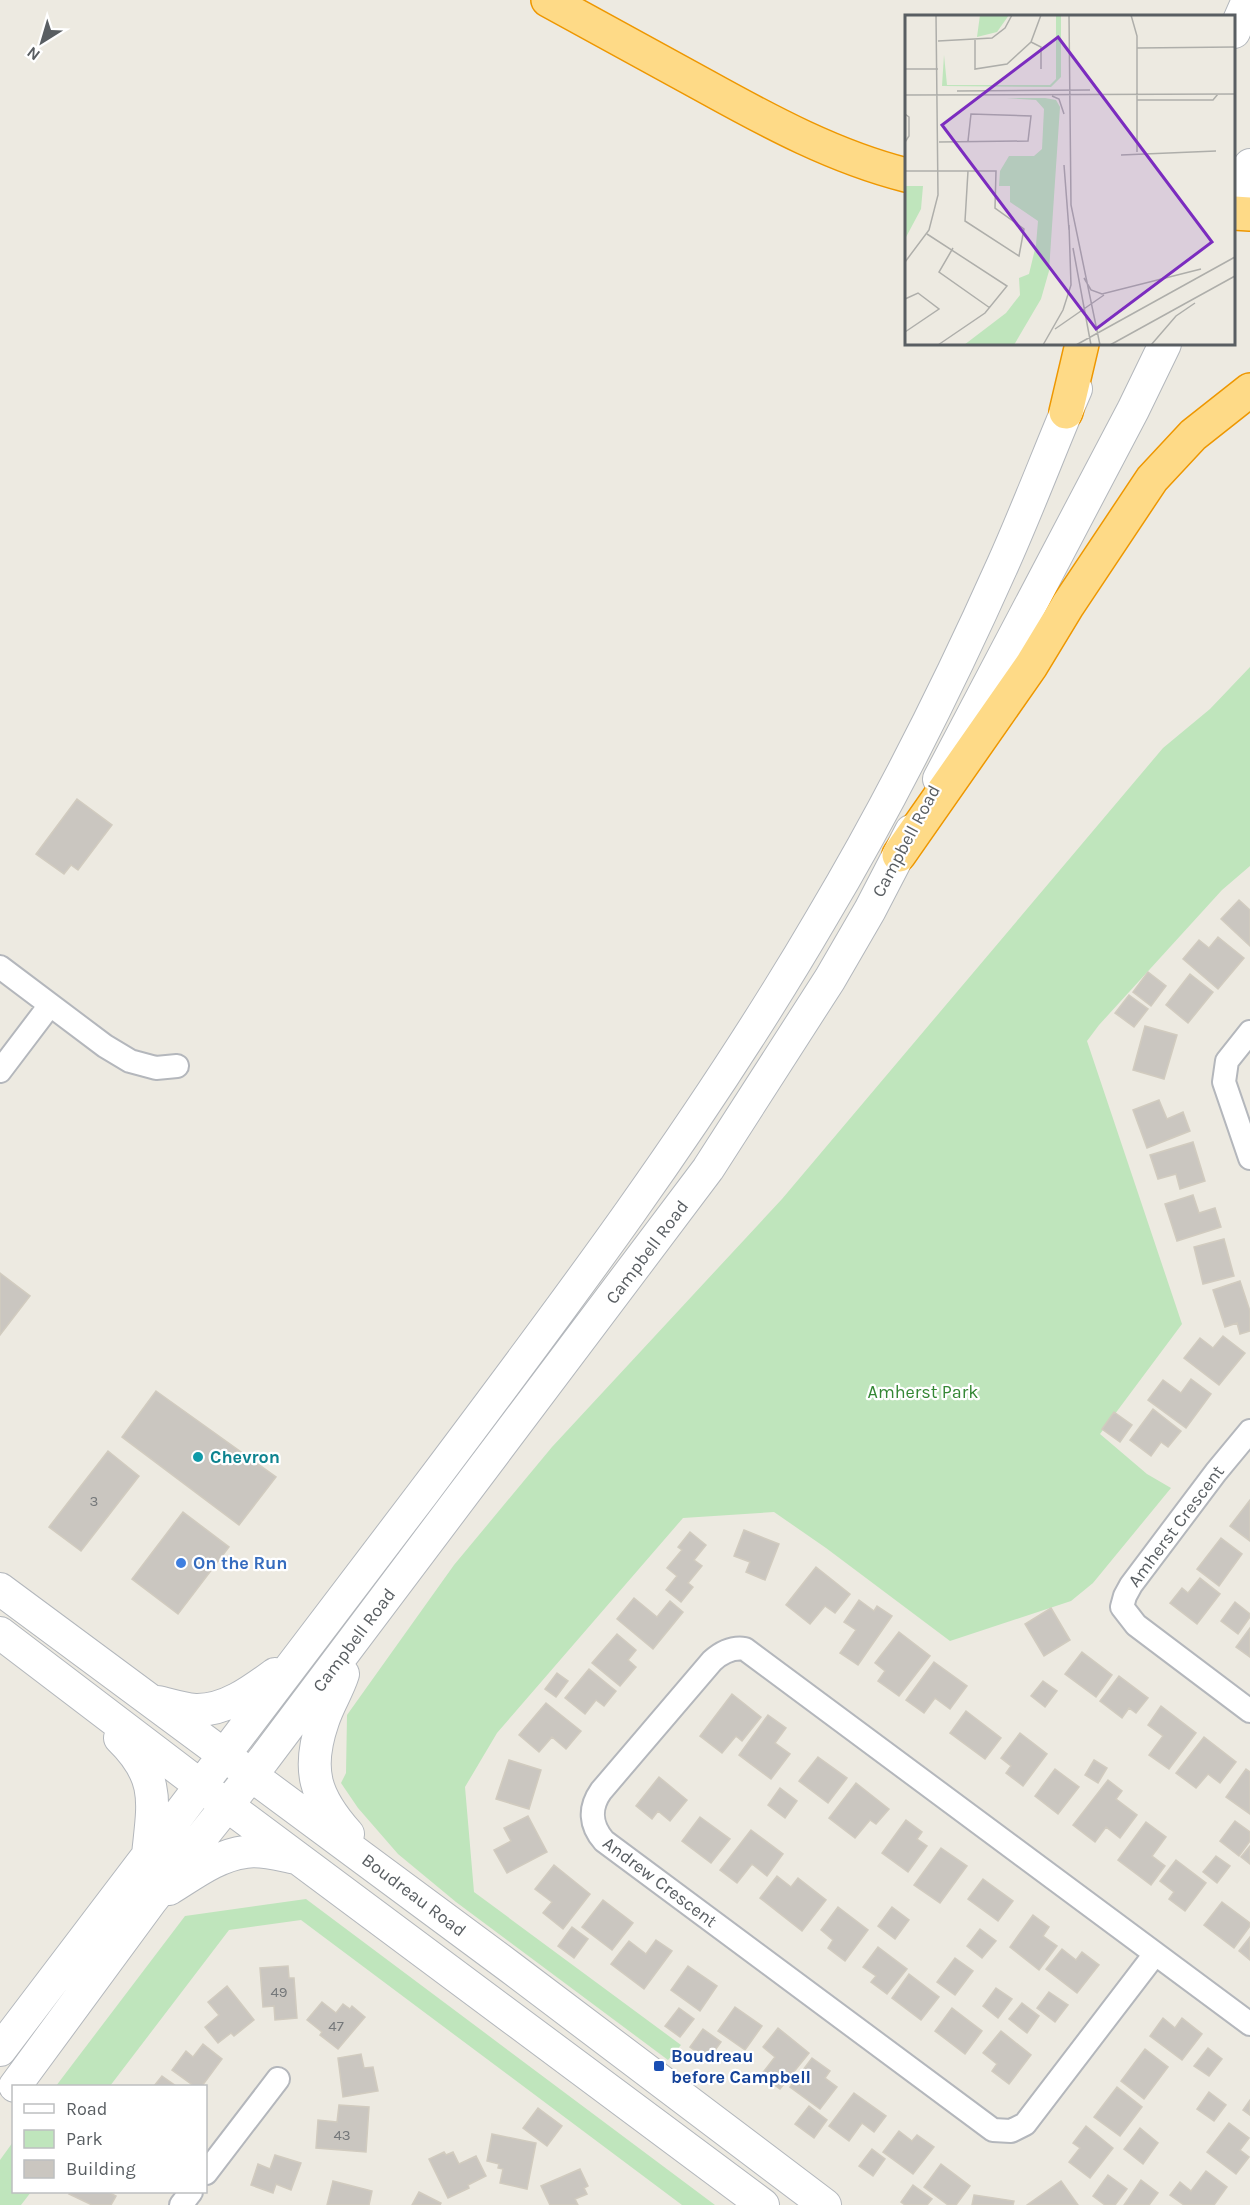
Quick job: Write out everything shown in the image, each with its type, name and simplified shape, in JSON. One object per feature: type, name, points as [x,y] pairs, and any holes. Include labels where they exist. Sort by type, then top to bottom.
[{"type":"highway","points":[[548,0],[766,119],[827,149],[905,176]]},
{"type":"highway","points":[[1235,213],[1250,214]]},
{"type":"highway","points":[[1066,412],[1082,345]]},
{"type":"highway","points":[[899,855],[1031,666],[1068,605],[1152,479],[1193,435],[1250,390]]},
{"type":"main road","points":[[1235,28],[1248,0]]},
{"type":"main road","points":[[1235,199],[1250,165]]},
{"type":"main road","name":"Campbell Road","points":[[0,2050],[535,1344],[683,1138],[728,1070],[827,909],[876,824],[955,668],[1005,560],[1095,345]]},
{"type":"main road","name":"Campbell Road","points":[[15,2085],[151,1901],[352,1643],[708,1168],[830,979],[899,855],[1166,345]]},
{"type":"main road","name":"Boudreau Road","points":[[0,1589],[383,1872],[825,2205]]},
{"type":"main road","points":[[0,1633],[227,1806],[763,2205]]},
{"type":"main road","points":[[352,1643],[337,1692],[323,1722],[314,1774],[320,1796],[334,1818],[383,1872]]},
{"type":"main road","points":[[147,1699],[194,1710],[216,1709],[251,1692],[300,1656]]},
{"type":"main road","points":[[57,1677],[134,1751],[145,1772],[153,1792],[148,1855]]},
{"type":"main road","points":[[151,1901],[198,1871],[229,1856],[246,1851],[299,1858]]},
{"type":"main road","name":"Campbell Road","points":[[0,2106],[12,2090]]},
{"type":"street","points":[[0,967],[105,1046],[130,1061],[156,1068],[177,1066]]},
{"type":"street","points":[[0,1071],[50,1005]]},
{"type":"street","points":[[1250,1032],[1227,1061],[1224,1082],[1250,1158]]},
{"type":"street","points":[[535,1344],[562,1364]]},
{"type":"street","name":"Amherst Crescent","points":[[1250,1431],[1216,1472],[1131,1585],[1122,1607],[1136,1625],[1250,1711]]},
{"type":"street","name":"Andrew Crescent","points":[[1155,1954],[1025,2124],[1011,2131],[993,2130],[603,1841],[595,1830],[592,1810],[601,1791],[712,1661],[724,1652],[738,1648],[745,1649],[1250,2024]]},
{"type":"street","points":[[207,2172],[278,2079]]},
{"type":"street","points":[[181,2205],[190,2193]]},
{"type":"green space","name":"Amherst Park","points":[[1250,667],[1250,866],[1222,890],[1087,1041],[1182,1324],[1100,1434],[1147,1474],[1171,1488],[1093,1583],[1071,1601],[950,1641],[774,1512],[683,1518],[497,1733],[465,1787],[474,1892],[681,2045],[668,2060],[456,1902],[398,1854],[358,1808],[341,1783],[346,1773],[347,1715],[454,1565],[552,1447],[782,1199],[1163,748],[1210,709]]},
{"type":"green space","points":[[306,1899],[715,2205],[682,2205],[301,1920],[229,1930],[111,2085],[57,2085],[185,1916]]},
{"type":"green space","points":[[12,2143],[12,2193],[30,2193],[21,2205],[0,2205],[0,2160]]},
{"type":"building","points":[[77,799],[112,825],[78,870],[71,865],[64,874],[36,854]]},
{"type":"building","points":[[1239,900],[1250,910],[1250,946],[1221,919]]},
{"type":"building","points":[[1218,937],[1244,958],[1218,989],[1183,959],[1199,940],[1209,948]]},
{"type":"building","points":[[1148,972],[1166,986],[1151,1006],[1133,992]]},
{"type":"building","points":[[1190,974],[1213,992],[1188,1023],[1166,1005]]},
{"type":"building","points":[[1129,995],[1148,1009],[1134,1027],[1115,1013]]},
{"type":"building","points":[[1145,1026],[1177,1035],[1164,1079],[1133,1070]]},
{"type":"building","points":[[1159,1100],[1167,1119],[1183,1112],[1190,1131],[1147,1148],[1133,1110]]},
{"type":"building","points":[[1193,1142],[1205,1181],[1180,1189],[1176,1174],[1158,1179],[1150,1155]]},
{"type":"building","points":[[1193,1195],[1199,1213],[1215,1208],[1221,1227],[1177,1241],[1165,1204]]},
{"type":"building","points":[[1224,1239],[1234,1276],[1203,1284],[1194,1247]]},
{"type":"building","points":[[0,1273],[30,1296],[0,1335]]},
{"type":"building","points":[[1240,1281],[1250,1311],[1250,1331],[1240,1334],[1237,1323],[1225,1327],[1213,1290]]},
{"type":"building","points":[[1223,1336],[1245,1353],[1219,1385],[1184,1358],[1200,1338],[1213,1348]]},
{"type":"building","points":[[1191,1379],[1211,1394],[1186,1428],[1148,1400],[1163,1380],[1181,1393]]},
{"type":"building","name":"Chevron","points":[[156,1391],[276,1477],[239,1525],[122,1437]]},
{"type":"building","points":[[1153,1409],[1181,1431],[1168,1447],[1161,1442],[1151,1456],[1130,1440]]},
{"type":"building","points":[[1114,1412],[1132,1425],[1120,1442],[1102,1429]]},
{"type":"building","points":[[108,1451],[139,1476],[81,1551],[49,1527]]},
{"type":"building","points":[[1250,1500],[1250,1541],[1230,1526]]},
{"type":"building","name":"On the Run","points":[[183,1512],[229,1547],[178,1614],[132,1579]]},
{"type":"building","points":[[744,1530],[779,1544],[765,1580],[746,1572],[750,1562],[734,1556]]},
{"type":"building","points":[[690,1532],[706,1545],[694,1560],[702,1566],[688,1583],[693,1587],[681,1602],[666,1590],[677,1576],[667,1568],[682,1550],[678,1547]]},
{"type":"building","points":[[1221,1538],[1242,1554],[1219,1586],[1197,1569]]},
{"type":"building","points":[[816,1567],[850,1594],[835,1613],[825,1606],[810,1624],[786,1605]]},
{"type":"building","points":[[1200,1578],[1220,1594],[1197,1624],[1170,1603],[1182,1588],[1188,1593]]},
{"type":"building","points":[[634,1598],[657,1617],[670,1601],[683,1612],[653,1649],[617,1619]]},
{"type":"building","points":[[859,1600],[874,1611],[877,1606],[892,1616],[858,1665],[840,1653],[856,1630],[844,1622]]},
{"type":"building","points":[[1235,1602],[1250,1614],[1238,1634],[1221,1621]]},
{"type":"building","points":[[1051,1608],[1070,1640],[1044,1656],[1025,1624]]},
{"type":"building","points":[[1250,1628],[1250,1657],[1236,1647]]},
{"type":"building","points":[[899,1632],[930,1656],[899,1696],[878,1681],[885,1671],[875,1663]]},
{"type":"building","points":[[617,1634],[636,1650],[628,1660],[636,1667],[620,1686],[592,1663]]},
{"type":"building","points":[[1082,1652],[1112,1675],[1096,1697],[1065,1674]]},
{"type":"building","points":[[934,1662],[967,1686],[950,1709],[935,1698],[924,1713],[906,1700]]},
{"type":"building","points":[[589,1669],[616,1691],[604,1706],[596,1700],[585,1714],[565,1698]]},
{"type":"building","points":[[557,1673],[568,1681],[556,1697],[545,1689]]},
{"type":"building","points":[[1119,1676],[1148,1698],[1136,1713],[1129,1708],[1122,1718],[1100,1701]]},
{"type":"building","points":[[1043,1681],[1057,1691],[1045,1707],[1031,1696]]},
{"type":"building","points":[[732,1694],[761,1717],[742,1741],[736,1736],[722,1753],[700,1736]]},
{"type":"building","points":[[546,1703],[581,1731],[566,1749],[552,1737],[539,1752],[519,1735]]},
{"type":"building","points":[[1161,1706],[1196,1733],[1169,1769],[1149,1755],[1163,1736],[1148,1725]]},
{"type":"building","points":[[966,1711],[1001,1738],[985,1759],[950,1733]]},
{"type":"building","points":[[768,1715],[786,1728],[775,1743],[790,1754],[771,1779],[739,1755]]},
{"type":"building","points":[[1020,1733],[1047,1754],[1023,1786],[1006,1773],[1011,1766],[1001,1758]]},
{"type":"building","points":[[1204,1737],[1236,1762],[1220,1783],[1208,1774],[1196,1788],[1176,1773]]},
{"type":"building","points":[[818,1757],[847,1778],[828,1803],[799,1781]]},
{"type":"building","points":[[509,1760],[541,1770],[529,1809],[496,1799]]},
{"type":"building","points":[[1094,1760],[1107,1768],[1098,1783],[1085,1775]]},
{"type":"building","points":[[1055,1769],[1079,1787],[1058,1814],[1035,1796]]},
{"type":"building","points":[[1246,1769],[1250,1772],[1250,1814],[1226,1797]]},
{"type":"building","points":[[659,1777],[687,1800],[670,1821],[658,1811],[652,1819],[636,1806]]},
{"type":"building","points":[[1108,1780],[1122,1791],[1116,1799],[1137,1815],[1120,1838],[1106,1827],[1095,1842],[1073,1825]]},
{"type":"building","points":[[856,1783],[889,1809],[876,1824],[870,1820],[855,1838],[829,1818]]},
{"type":"building","points":[[780,1788],[797,1801],[785,1818],[768,1805]]},
{"type":"building","points":[[528,1816],[547,1852],[507,1873],[494,1850],[511,1841],[504,1828]]},
{"type":"building","points":[[700,1817],[730,1839],[711,1863],[682,1841]]},
{"type":"building","points":[[906,1820],[922,1832],[917,1839],[927,1846],[908,1872],[882,1853]]},
{"type":"building","points":[[1235,1821],[1250,1832],[1250,1841],[1239,1856],[1220,1841]]},
{"type":"building","points":[[1146,1822],[1166,1837],[1152,1856],[1165,1866],[1151,1885],[1118,1860]]},
{"type":"building","points":[[751,1830],[783,1854],[767,1876],[752,1864],[737,1883],[720,1870]]},
{"type":"building","points":[[1250,1846],[1250,1864],[1241,1857]]},
{"type":"building","points":[[941,1848],[967,1866],[940,1903],[914,1885]]},
{"type":"building","points":[[1216,1856],[1230,1866],[1217,1883],[1203,1872]]},
{"type":"building","points":[[1176,1860],[1206,1883],[1185,1911],[1169,1899],[1174,1892],[1160,1881]]},
{"type":"building","points":[[554,1865],[590,1894],[563,1929],[543,1913],[552,1902],[535,1889]]},
{"type":"building","points":[[777,1876],[791,1887],[798,1878],[826,1900],[802,1931],[760,1898]]},
{"type":"building","points":[[983,1879],[1013,1901],[998,1921],[968,1899]]},
{"type":"building","points":[[603,1900],[633,1923],[612,1950],[582,1927]]},
{"type":"building","points":[[1222,1902],[1250,1923],[1234,1948],[1204,1925]]},
{"type":"building","points":[[838,1907],[868,1930],[845,1961],[828,1948],[833,1940],[821,1930]]},
{"type":"building","points":[[892,1907],[909,1920],[895,1939],[878,1926]]},
{"type":"building","points":[[1033,1915],[1049,1927],[1043,1936],[1057,1946],[1039,1970],[1010,1947]]},
{"type":"building","points":[[572,1927],[588,1939],[574,1958],[558,1946]]},
{"type":"building","points":[[980,1929],[996,1941],[982,1958],[967,1946]]},
{"type":"building","points":[[1250,1937],[1250,1960],[1239,1951]]},
{"type":"building","points":[[656,1940],[672,1951],[644,1989],[611,1964],[629,1941],[646,1954]]},
{"type":"building","points":[[878,1947],[907,1969],[887,1994],[871,1982],[876,1976],[863,1967]]},
{"type":"building","points":[[1062,1949],[1076,1960],[1082,1952],[1099,1965],[1077,1993],[1046,1969]]},
{"type":"building","points":[[955,1958],[973,1971],[955,1995],[937,1982]]},
{"type":"building","points":[[288,1966],[289,1978],[294,1978],[297,2018],[275,2020],[274,2006],[263,2007],[260,1968]]},
{"type":"building","points":[[688,1966],[717,1986],[700,2011],[671,1990]]},
{"type":"building","points":[[909,1974],[939,1997],[921,2020],[892,1998]]},
{"type":"building","points":[[227,1986],[254,2020],[234,2036],[231,2033],[218,2043],[205,2027],[219,2015],[208,2002]]},
{"type":"building","points":[[996,1988],[1012,1999],[998,2018],[983,2006]]},
{"type":"building","points":[[1049,1992],[1068,2005],[1055,2022],[1037,2008]]},
{"type":"building","points":[[322,2002],[336,2013],[343,2004],[350,2009],[352,2006],[365,2017],[338,2049],[320,2035],[322,2032],[307,2020]]},
{"type":"building","points":[[1022,2003],[1039,2016],[1027,2033],[1009,2019]]},
{"type":"building","points":[[735,2007],[762,2026],[745,2050],[718,2031]]},
{"type":"building","points":[[679,2008],[694,2019],[680,2037],[665,2026]]},
{"type":"building","points":[[952,2008],[982,2031],[965,2054],[935,2031]]},
{"type":"building","points":[[1163,2018],[1175,2028],[1182,2018],[1202,2034],[1182,2060],[1150,2036]]},
{"type":"building","points":[[778,2028],[809,2053],[780,2089],[761,2075],[775,2057],[763,2047]]},
{"type":"building","points":[[703,2029],[721,2042],[708,2060],[690,2047]]},
{"type":"building","points":[[1001,2031],[1031,2055],[1009,2084],[992,2071],[997,2064],[983,2053]]},
{"type":"building","points":[[203,2044],[222,2059],[203,2085],[193,2085],[172,2070],[186,2051],[193,2057]]},
{"type":"building","points":[[1208,2048],[1222,2059],[1209,2076],[1194,2066]]},
{"type":"building","points":[[1145,2049],[1168,2067],[1144,2099],[1121,2081]]},
{"type":"building","points":[[361,2054],[364,2068],[373,2067],[378,2091],[343,2097],[338,2058]]},
{"type":"building","points":[[812,2058],[830,2071],[825,2078],[837,2087],[820,2109],[790,2087]]},
{"type":"building","points":[[162,2076],[175,2085],[155,2085]]},
{"type":"building","points":[[1117,2087],[1142,2107],[1120,2136],[1094,2117]]},
{"type":"building","points":[[1209,2092],[1226,2105],[1214,2121],[1197,2109]]},
{"type":"building","points":[[854,2093],[886,2116],[874,2132],[862,2123],[849,2141],[829,2126]]},
{"type":"building","points":[[1250,2100],[1250,2115],[1243,2110]]},
{"type":"building","points":[[339,2105],[369,2107],[366,2152],[316,2148],[318,2120],[337,2122]]},
{"type":"building","points":[[809,2106],[827,2120],[814,2138],[795,2124]]},
{"type":"building","points":[[538,2108],[562,2126],[547,2146],[523,2128]]},
{"type":"building","points":[[1229,2123],[1249,2138],[1240,2150],[1249,2157],[1236,2174],[1207,2152]]},
{"type":"building","points":[[1086,2126],[1113,2148],[1090,2178],[1069,2162],[1080,2148],[1073,2143]]},
{"type":"building","points":[[1140,2128],[1158,2143],[1143,2164],[1124,2149]]},
{"type":"building","points":[[899,2131],[912,2141],[917,2135],[934,2147],[913,2174],[883,2152]]},
{"type":"building","points":[[492,2134],[536,2143],[527,2189],[500,2183],[503,2169],[498,2168],[499,2164],[487,2161]]},
{"type":"building","points":[[872,2149],[885,2159],[873,2176],[859,2166]]},
{"type":"building","points":[[444,2152],[446,2155],[453,2152],[459,2164],[476,2156],[486,2176],[468,2185],[469,2188],[448,2198],[429,2159]]},
{"type":"building","points":[[275,2155],[301,2163],[291,2190],[276,2184],[273,2193],[251,2185],[258,2164],[270,2169]]},
{"type":"building","points":[[941,2164],[970,2186],[956,2205],[948,2205],[924,2187]]},
{"type":"building","points":[[580,2169],[588,2186],[584,2188],[587,2194],[575,2199],[578,2205],[550,2205],[541,2186]]},
{"type":"building","points":[[1206,2171],[1227,2187],[1214,2205],[1184,2205],[1170,2195],[1180,2182],[1191,2191]]},
{"type":"building","points":[[1108,2175],[1127,2189],[1115,2205],[1105,2205],[1093,2196]]},
{"type":"building","points":[[1141,2180],[1158,2193],[1149,2205],[1124,2205]]},
{"type":"building","points":[[333,2181],[372,2191],[369,2205],[327,2205]]},
{"type":"building","points":[[1061,2181],[1078,2205],[1027,2205]]},
{"type":"building","points":[[913,2185],[932,2199],[927,2205],[905,2205],[901,2202]]},
{"type":"building","points":[[419,2192],[441,2203],[440,2205],[412,2205]]},
{"type":"building","points":[[110,2193],[116,2196],[111,2205],[92,2205],[69,2194]]},
{"type":"building","points":[[974,2195],[1014,2201],[1013,2205],[972,2205]]},
{"type":"place","name":"Chevron","points":[[198,1457]]},
{"type":"place","name":"On the Run","points":[[181,1563]]},
{"type":"place","name":"Boudreau before Campbell","points":[[659,2066]]}]
